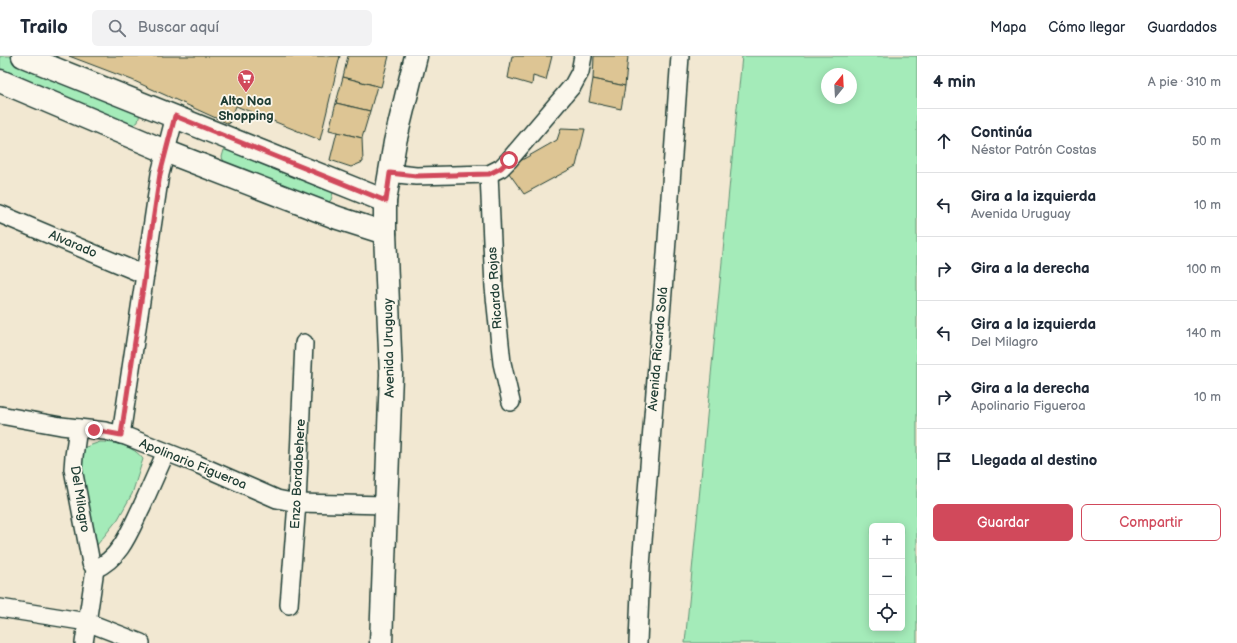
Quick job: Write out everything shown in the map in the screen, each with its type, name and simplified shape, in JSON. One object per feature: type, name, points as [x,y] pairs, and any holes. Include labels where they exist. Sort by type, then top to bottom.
[{"type":"street","points":[[24,56],[386,201]]},
{"type":"street","name":"Avenida Uruguay","points":[[381,643],[391,374],[385,233],[386,201],[395,142],[416,56]]},
{"type":"street","points":[[390,173],[416,176],[489,174],[501,168],[573,85],[580,72],[583,56]]},
{"type":"street","name":"Avenida Ricardo Solá","points":[[638,643],[641,566],[680,56]]},
{"type":"street","points":[[0,81],[165,151],[338,218],[385,233]]},
{"type":"street","points":[[121,435],[160,174],[175,116]]},
{"type":"street","name":"Ricardo Rojas","points":[[489,174],[494,287],[502,363],[506,386],[511,402]]},
{"type":"street","name":"Alvarado","points":[[0,214],[145,275]]},
{"type":"street","name":"Enzo Bordabehere","points":[[289,605],[298,502],[304,343]]},
{"type":"street","name":"Apolinario Figueroa","points":[[0,415],[121,435],[197,464],[278,499],[298,502],[386,505]]},
{"type":"street","name":"Del Milagro","points":[[78,428],[73,469],[91,563],[95,569],[84,643]]},
{"type":"street","points":[[95,569],[102,566],[120,549],[128,536],[166,452]]},
{"type":"street","points":[[0,608],[87,622],[141,643]]},
{"type":"green space","points":[[0,56],[13,56],[140,113],[138,122],[129,128],[0,75]]},
{"type":"green space","points":[[742,56],[917,56],[917,643],[685,643]]},
{"type":"green space","points":[[231,148],[330,187],[333,193],[331,200],[325,205],[225,165],[222,157],[224,150]]},
{"type":"green space","points":[[100,442],[124,446],[135,451],[143,459],[132,494],[118,519],[97,545],[79,467],[83,448]]},
{"type":"building","name":"Alto Noa Shopping","points":[[69,56],[340,56],[320,140],[236,106],[229,124],[132,80]]},
{"type":"building","points":[[348,56],[389,56],[381,87],[343,77]]},
{"type":"building","points":[[512,56],[552,56],[546,80],[533,76],[532,85],[508,78]]},
{"type":"building","points":[[594,56],[628,56],[625,86],[593,79]]},
{"type":"building","points":[[343,77],[377,86],[370,111],[336,103]]},
{"type":"building","points":[[593,79],[625,86],[621,109],[589,102]]},
{"type":"building","points":[[336,103],[370,111],[362,138],[329,130]]},
{"type":"building","points":[[561,128],[585,129],[576,166],[524,194],[506,169],[557,140]]},
{"type":"building","points":[[337,132],[362,138],[363,162],[351,167],[330,160]]},
{"type":"place","name":"Alto Noa Shopping","points":[[246,93]]},
{"type":"route","points":[[94,430],[121,435],[160,174],[175,116],[386,201],[390,173],[416,176],[489,174],[501,168],[509,160]]}]
